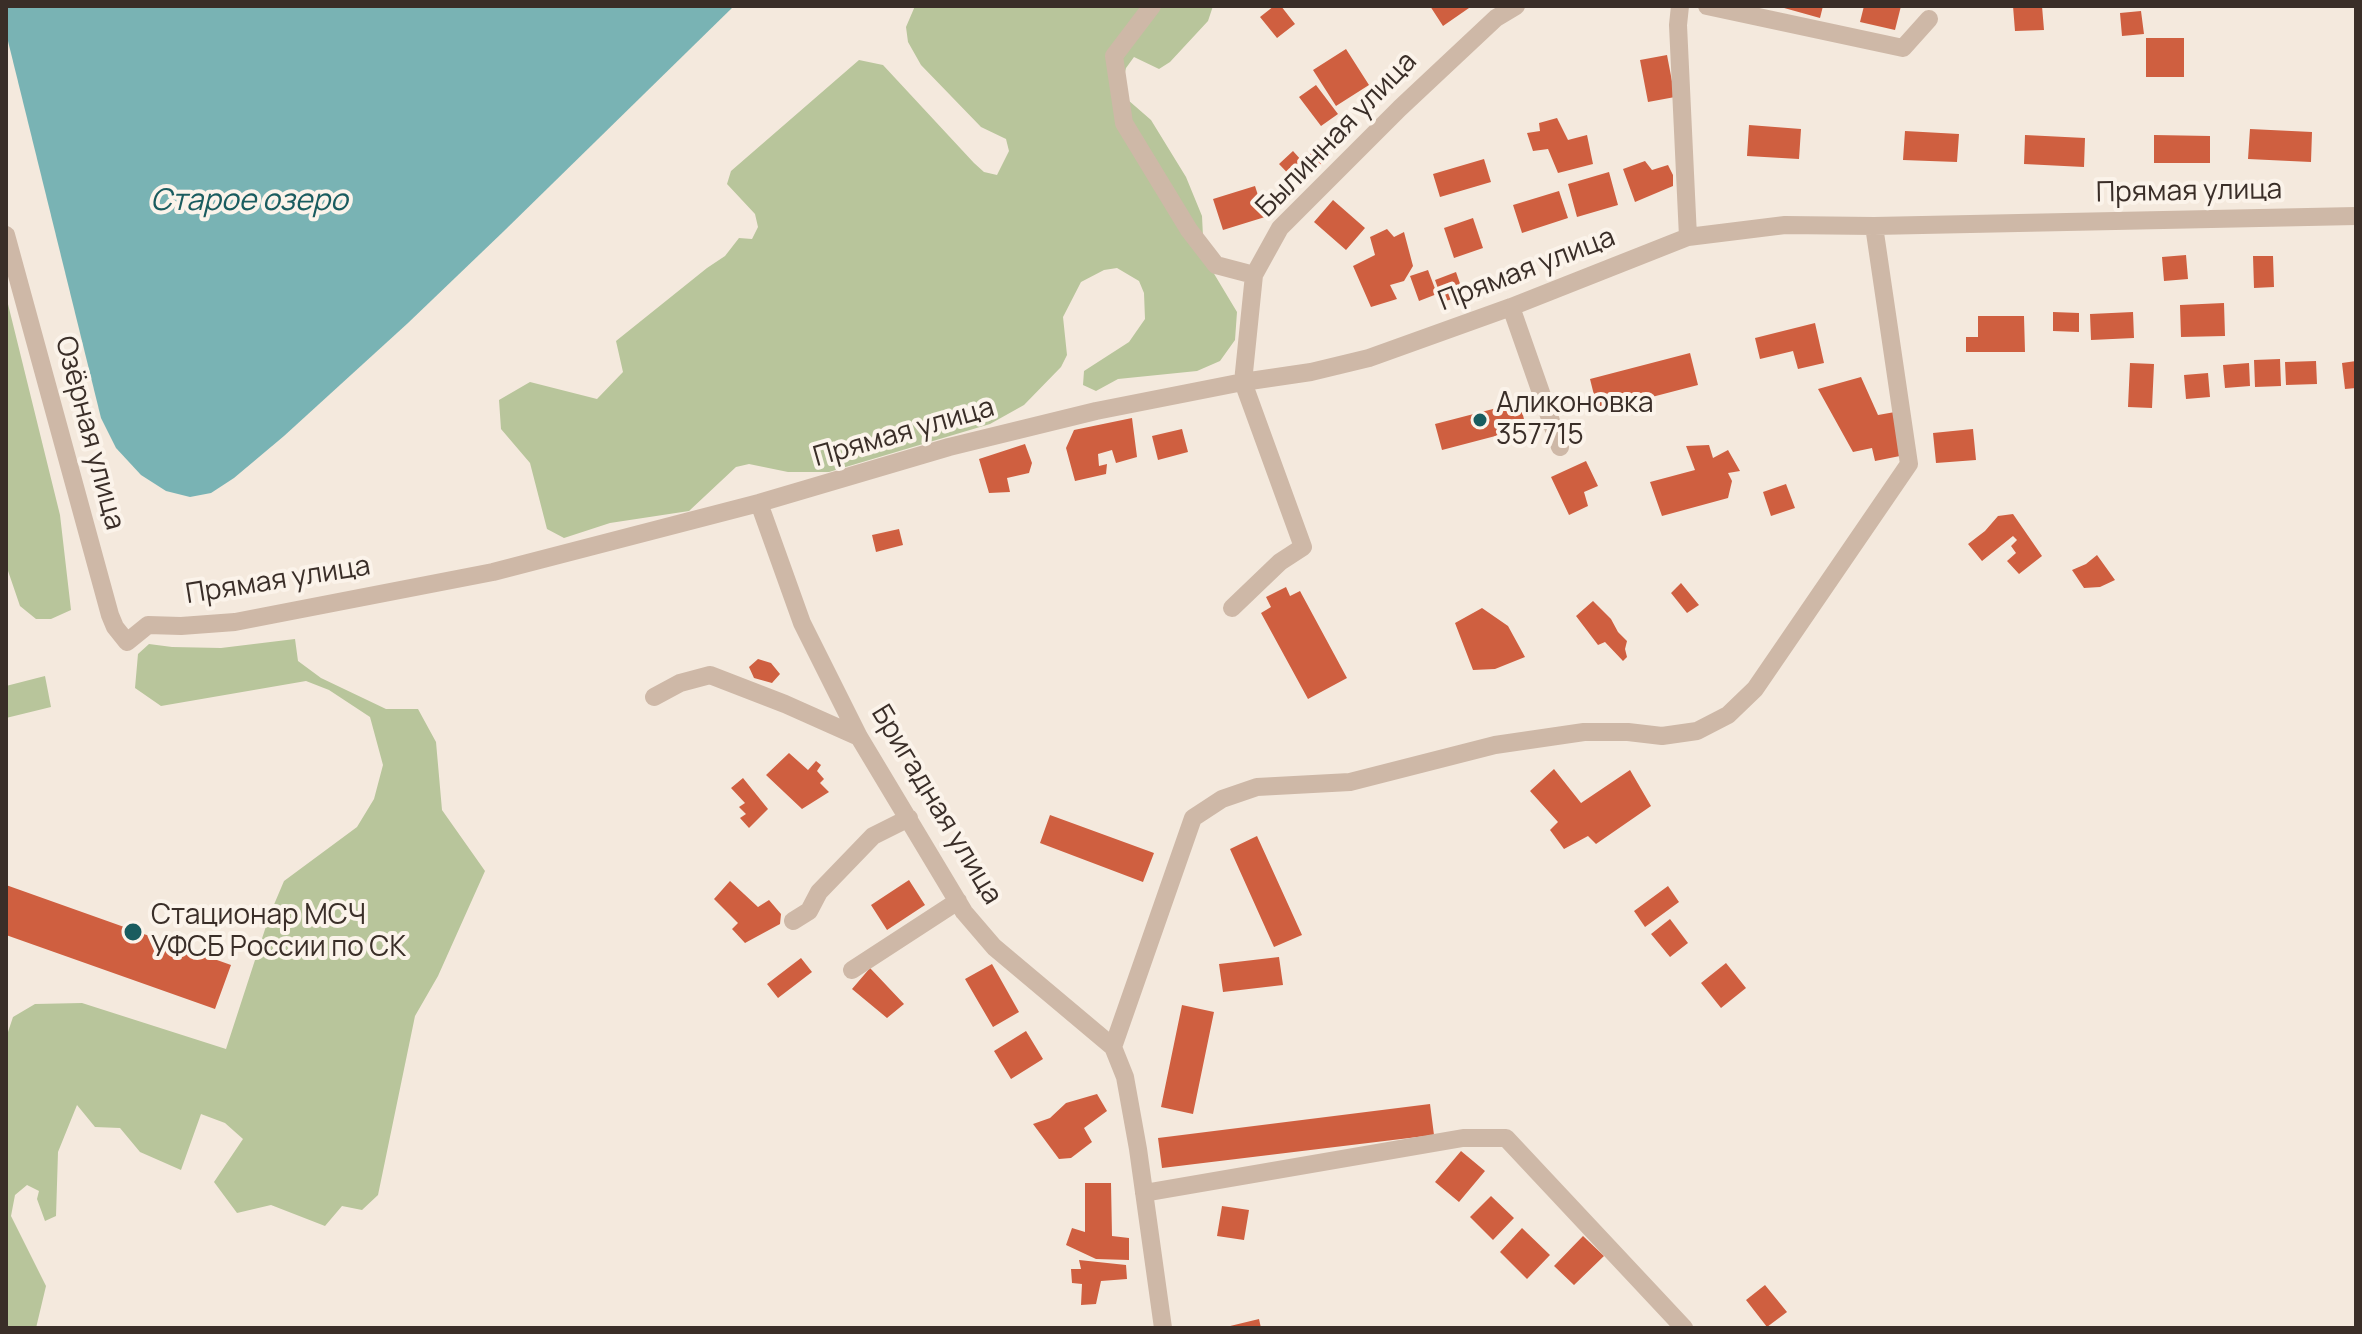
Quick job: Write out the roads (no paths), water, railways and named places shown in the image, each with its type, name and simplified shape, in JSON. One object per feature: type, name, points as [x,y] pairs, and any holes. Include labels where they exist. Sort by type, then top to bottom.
[{"type":"street","points":[[1152,6],[1114,56],[1124,123],[1189,230],[1216,265],[1254,275]]},
{"type":"street","name":"Былинная улица","points":[[1243,382],[1254,275],[1280,228],[1496,18],[1516,6]]},
{"type":"street","points":[[1680,6],[1678,25],[1688,237]]},
{"type":"street","points":[[1707,6],[1903,48],[1929,19]]},
{"type":"street","name":"Прямая улица","points":[[127,642],[148,625],[235,622],[493,572],[759,503],[949,447],[1096,411],[1311,372],[1369,358],[1511,307],[1688,237],[1785,225],[1874,226],[2356,216]]},
{"type":"street","points":[[1163,1328],[1125,1077],[1113,1047],[1193,818],[1222,799],[1257,787],[1350,782],[1510,743],[1584,732],[1662,736],[1697,731],[1728,715],[1755,689],[1909,464],[1874,226]]},
{"type":"street","name":"Озёрная улица","points":[[6,235],[110,615],[127,642]]},
{"type":"street","points":[[1511,307],[1560,447]]},
{"type":"street","points":[[1232,608],[1280,562],[1303,547],[1243,382]]},
{"type":"street","name":"Бригадная улица","points":[[759,503],[802,623],[859,737],[964,912],[994,947],[1113,1047]]},
{"type":"street","points":[[654,697],[680,683],[710,675],[859,737]]},
{"type":"street","points":[[793,921],[809,911],[819,892],[873,836],[909,818]]},
{"type":"street","points":[[852,970],[958,901]]},
{"type":"street","points":[[1144,1193],[1463,1138],[1506,1138],[1684,1328]]},
{"type":"water","name":"Старое озеро","points":[[6,6],[734,6],[408,323],[284,436],[211,493],[190,497],[166,491],[141,475],[116,448],[101,418],[6,33]]},
{"type":"place","name":"Аликоновка 357715","points":[[1480,420]]},
{"type":"place","name":"Стационар МСЧ УФСБ России по СК","points":[[133,932]]}]
